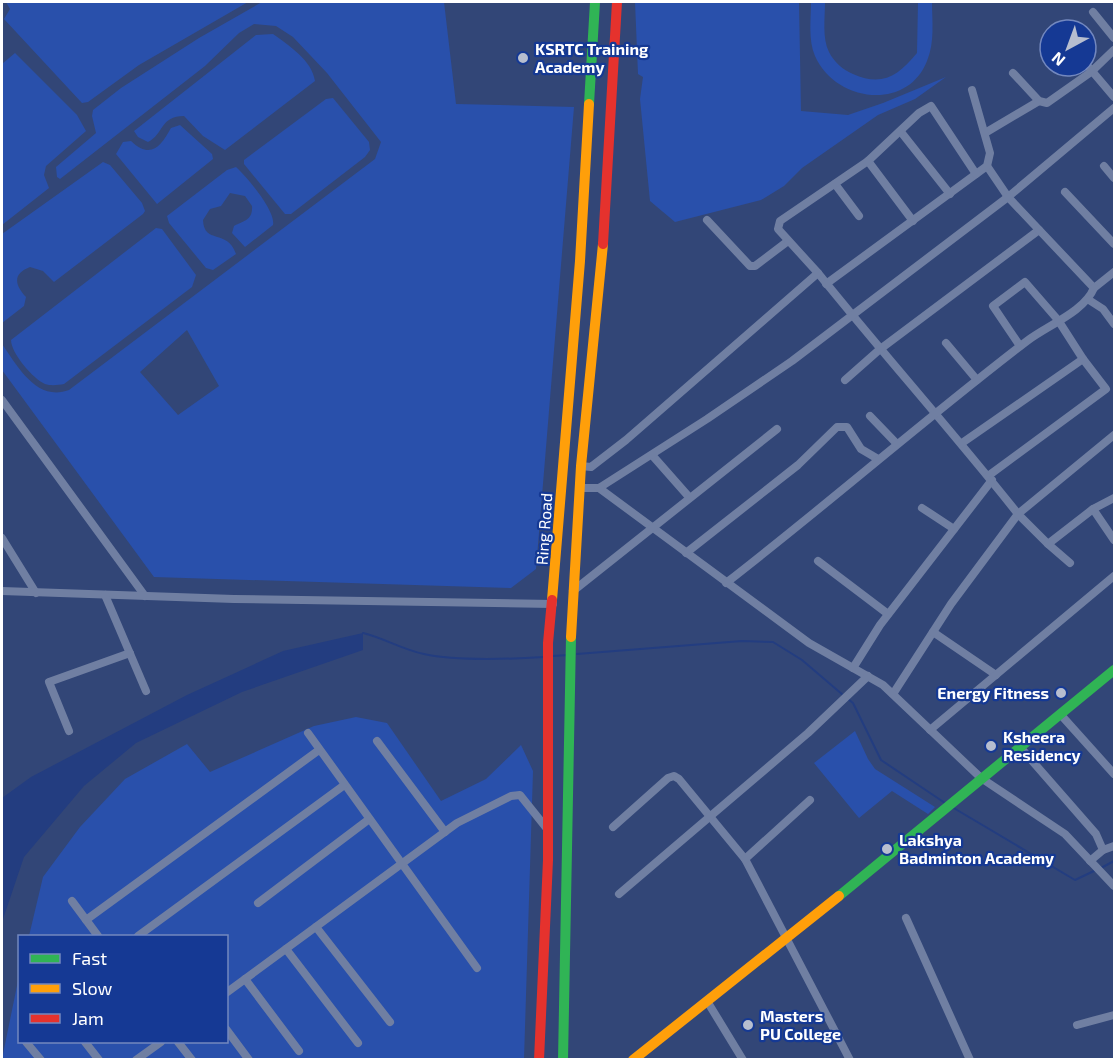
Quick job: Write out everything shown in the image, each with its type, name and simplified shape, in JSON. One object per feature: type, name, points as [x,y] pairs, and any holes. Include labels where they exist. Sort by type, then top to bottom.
[{"type":"main road","name":"Ring Road","points":[[539,1059],[549,831],[548,643],[580,261],[595,2]]},
{"type":"main road","name":"Ring Road","points":[[563,1059],[570,636],[579,488],[604,232],[616,2]]},
{"type":"main road","points":[[553,604],[572,604]]},
{"type":"main road","points":[[633,1059],[786,939],[942,813],[981,778],[1112,676]]},
{"type":"street","points":[[1094,12],[1114,38]]},
{"type":"street","points":[[1098,66],[1114,50]]},
{"type":"street","points":[[1013,73],[1039,102]]},
{"type":"street","points":[[985,133],[1039,102],[1047,103],[1083,78]]},
{"type":"street","points":[[1097,78],[1114,98]]},
{"type":"street","points":[[826,284],[987,166],[990,153],[972,90]]},
{"type":"street","points":[[976,174],[931,106],[919,113],[868,161],[780,221],[778,229],[818,273],[879,350],[962,443],[1018,514],[1070,563]]},
{"type":"street","points":[[579,488],[599,488],[792,361],[1008,197],[1114,108]]},
{"type":"street","points":[[901,132],[950,194]]},
{"type":"street","points":[[868,161],[913,221]]},
{"type":"street","points":[[987,166],[1008,197],[1094,288]]},
{"type":"street","points":[[1104,166],[1114,178]]},
{"type":"street","points":[[835,184],[859,216]]},
{"type":"street","points":[[1065,192],[1114,244]]},
{"type":"street","points":[[706,220],[750,266],[755,266],[788,241]]},
{"type":"street","points":[[845,380],[879,350],[1039,230]]},
{"type":"street","points":[[726,583],[807,519],[934,412],[1020,346],[1089,300],[1094,288],[1114,272]]},
{"type":"street","points":[[581,466],[591,467],[626,440],[818,273]]},
{"type":"street","points":[[853,668],[888,614],[990,478],[1106,389],[1058,320],[1028,284],[1021,283],[993,306],[1020,346]]},
{"type":"street","points":[[1089,300],[1103,309],[1114,324]]},
{"type":"street","points":[[946,343],[977,380]]},
{"type":"street","points":[[962,443],[1083,359]]},
{"type":"street","points":[[2,400],[146,596]]},
{"type":"street","points":[[870,416],[896,443]]},
{"type":"street","points":[[686,553],[798,465],[837,427],[847,427],[861,449],[878,459]]},
{"type":"street","points":[[573,591],[689,496],[777,429]]},
{"type":"street","points":[[893,694],[933,632],[1018,514],[1114,435]]},
{"type":"street","points":[[652,455],[689,496]]},
{"type":"street","points":[[599,488],[808,643],[868,676],[893,694],[981,778],[1057,828],[1111,881]]},
{"type":"street","points":[[1048,544],[1093,508],[1114,498]]},
{"type":"street","points":[[922,508],[954,529]]},
{"type":"street","points":[[1093,508],[1114,540]]},
{"type":"street","points":[[2,538],[36,592]]},
{"type":"street","points":[[818,561],[888,614]]},
{"type":"street","points":[[930,730],[1114,576]]},
{"type":"street","points":[[2,591],[553,604]]},
{"type":"street","points":[[105,595],[146,691]]},
{"type":"street","points":[[933,632],[996,675]]},
{"type":"street","points":[[69,731],[49,682],[130,653]]},
{"type":"street","points":[[619,894],[868,676]]},
{"type":"street","points":[[1061,715],[1114,774]]},
{"type":"street","points":[[308,733],[343,786],[477,968]]},
{"type":"street","points":[[377,741],[445,832]]},
{"type":"street","points":[[1020,747],[1096,834],[1103,850]]},
{"type":"street","points":[[86,920],[319,750]]},
{"type":"street","points":[[614,827],[674,776],[711,815],[745,859],[850,1059]]},
{"type":"street","points":[[139,935],[343,786]]},
{"type":"street","points":[[228,992],[445,832],[511,796],[520,795],[549,831]]},
{"type":"street","points":[[745,859],[810,800]]},
{"type":"street","points":[[258,903],[368,820]]},
{"type":"street","points":[[1090,862],[1103,850],[1114,846]]},
{"type":"street","points":[[72,901],[97,935]]},
{"type":"street","points":[[906,918],[970,1059]]},
{"type":"street","points":[[316,927],[390,1022]]},
{"type":"street","points":[[286,949],[358,1043]]},
{"type":"street","points":[[245,979],[299,1051]]},
{"type":"street","points":[[707,1001],[744,1059]]},
{"type":"street","points":[[1077,1025],[1114,1015]]},
{"type":"street","points":[[228,1032],[249,1059]]},
{"type":"street","points":[[28,1043],[40,1059]]},
{"type":"street","points":[[87,1043],[99,1059]]},
{"type":"street","points":[[136,1059],[158,1043]]},
{"type":"street","points":[[180,1043],[192,1059]]},
{"type":"shaded area","points":[[6,2],[248,2],[139,65],[88,102],[82,103],[4,19],[10,9]]},
{"type":"shaded area","points":[[262,2],[444,2],[456,104],[574,107],[536,569],[511,588],[154,577],[2,370],[2,344],[22,372],[38,387],[47,391],[69,390],[375,159],[381,142],[327,73],[293,37],[276,26],[254,24],[239,33],[205,66],[60,179],[57,177],[56,167],[96,133],[93,110],[121,88],[199,38]],"holes":[[[187,330],[219,386],[178,415],[140,372]]]},
{"type":"shaded area","points":[[635,2],[799,2],[801,111],[848,115],[946,77],[915,99],[878,115],[802,168],[784,186],[761,200],[675,222],[650,201],[640,99],[643,77],[638,74]]},
{"type":"shaded area","points":[[811,2],[825,2],[825,41],[833,59],[849,72],[863,78],[881,79],[903,68],[917,53],[918,2],[932,2],[933,32],[927,61],[917,77],[904,88],[888,94],[871,95],[854,91],[838,83],[825,72],[813,50],[810,29]]},
{"type":"shaded area","points":[[273,34],[304,60],[313,73],[315,81],[225,150],[203,136],[184,116],[170,119],[148,142],[138,137],[134,131],[256,35]]},
{"type":"shaded area","points":[[15,53],[77,115],[86,131],[46,166],[44,175],[49,188],[2,225],[2,64]]},
{"type":"shaded area","points":[[333,98],[369,142],[370,150],[365,157],[291,214],[285,214],[244,164],[244,160],[326,99]]},
{"type":"shaded area","points":[[180,125],[212,154],[213,159],[157,204],[116,154],[123,142],[131,141],[144,150],[155,148],[171,128]]},
{"type":"shaded area","points":[[103,162],[110,165],[142,203],[145,211],[54,282],[43,271],[30,267],[20,273],[17,280],[19,288],[26,297],[24,306],[2,323],[2,234]]},
{"type":"shaded area","points":[[236,167],[266,203],[273,219],[273,225],[245,247],[232,233],[234,226],[249,217],[252,206],[245,196],[230,193],[221,206],[210,209],[203,220],[207,232],[227,241],[236,254],[213,270],[206,268],[169,223],[167,216],[227,170]]},
{"type":"shaded area","points":[[156,228],[162,229],[196,275],[192,287],[64,384],[50,385],[40,381],[19,358],[11,340]]},
{"type":"shaded area","points":[[363,633],[363,650],[242,692],[136,743],[84,786],[24,857],[2,922],[2,798],[31,777],[187,695],[283,651]]},
{"type":"shaded area","points":[[356,717],[387,723],[441,801],[486,779],[521,745],[533,771],[524,1059],[2,1059],[18,981],[18,1043],[228,1043],[228,935],[29,935],[43,877],[80,827],[125,779],[187,744],[210,772],[314,726]]},
{"type":"shaded area","points":[[855,731],[875,769],[935,807],[928,814],[892,791],[859,818],[814,763]]},
{"type":"waterway","points":[[363,633],[416,652],[452,658],[544,657]]},
{"type":"waterway","points":[[577,654],[742,641],[773,642],[802,660],[843,695]]},
{"type":"waterway","points":[[553,656],[568,655]]},
{"type":"waterway","points":[[848,699],[853,703],[881,760],[945,803]]},
{"type":"waterway","points":[[952,807],[1075,880],[1096,870]]},
{"type":"waterway","points":[[1101,868],[1114,861]]},
{"type":"traffic: fast","points":[[589,104],[595,2]]},
{"type":"traffic: fast","points":[[563,1060],[571,637]]},
{"type":"traffic: fast","points":[[839,896],[1114,670]]},
{"type":"traffic: slow","points":[[552,600],[580,261],[589,104]]},
{"type":"traffic: slow","points":[[571,637],[581,466],[603,244]]},
{"type":"traffic: slow","points":[[633,1060],[839,896]]},
{"type":"traffic: jam","points":[[603,244],[617,2]]},
{"type":"traffic: jam","points":[[539,1060],[548,860],[548,643],[552,600]]},
{"type":"place","name":"KSRTC Training Academy","points":[[523,58]]},
{"type":"place","name":"Energy Fitness","points":[[1061,693]]},
{"type":"place","name":"Ksheera Residency","points":[[991,746]]},
{"type":"place","name":"Lakshya Badminton Academy","points":[[887,849]]},
{"type":"place","name":"Masters PU College","points":[[748,1025]]}]
